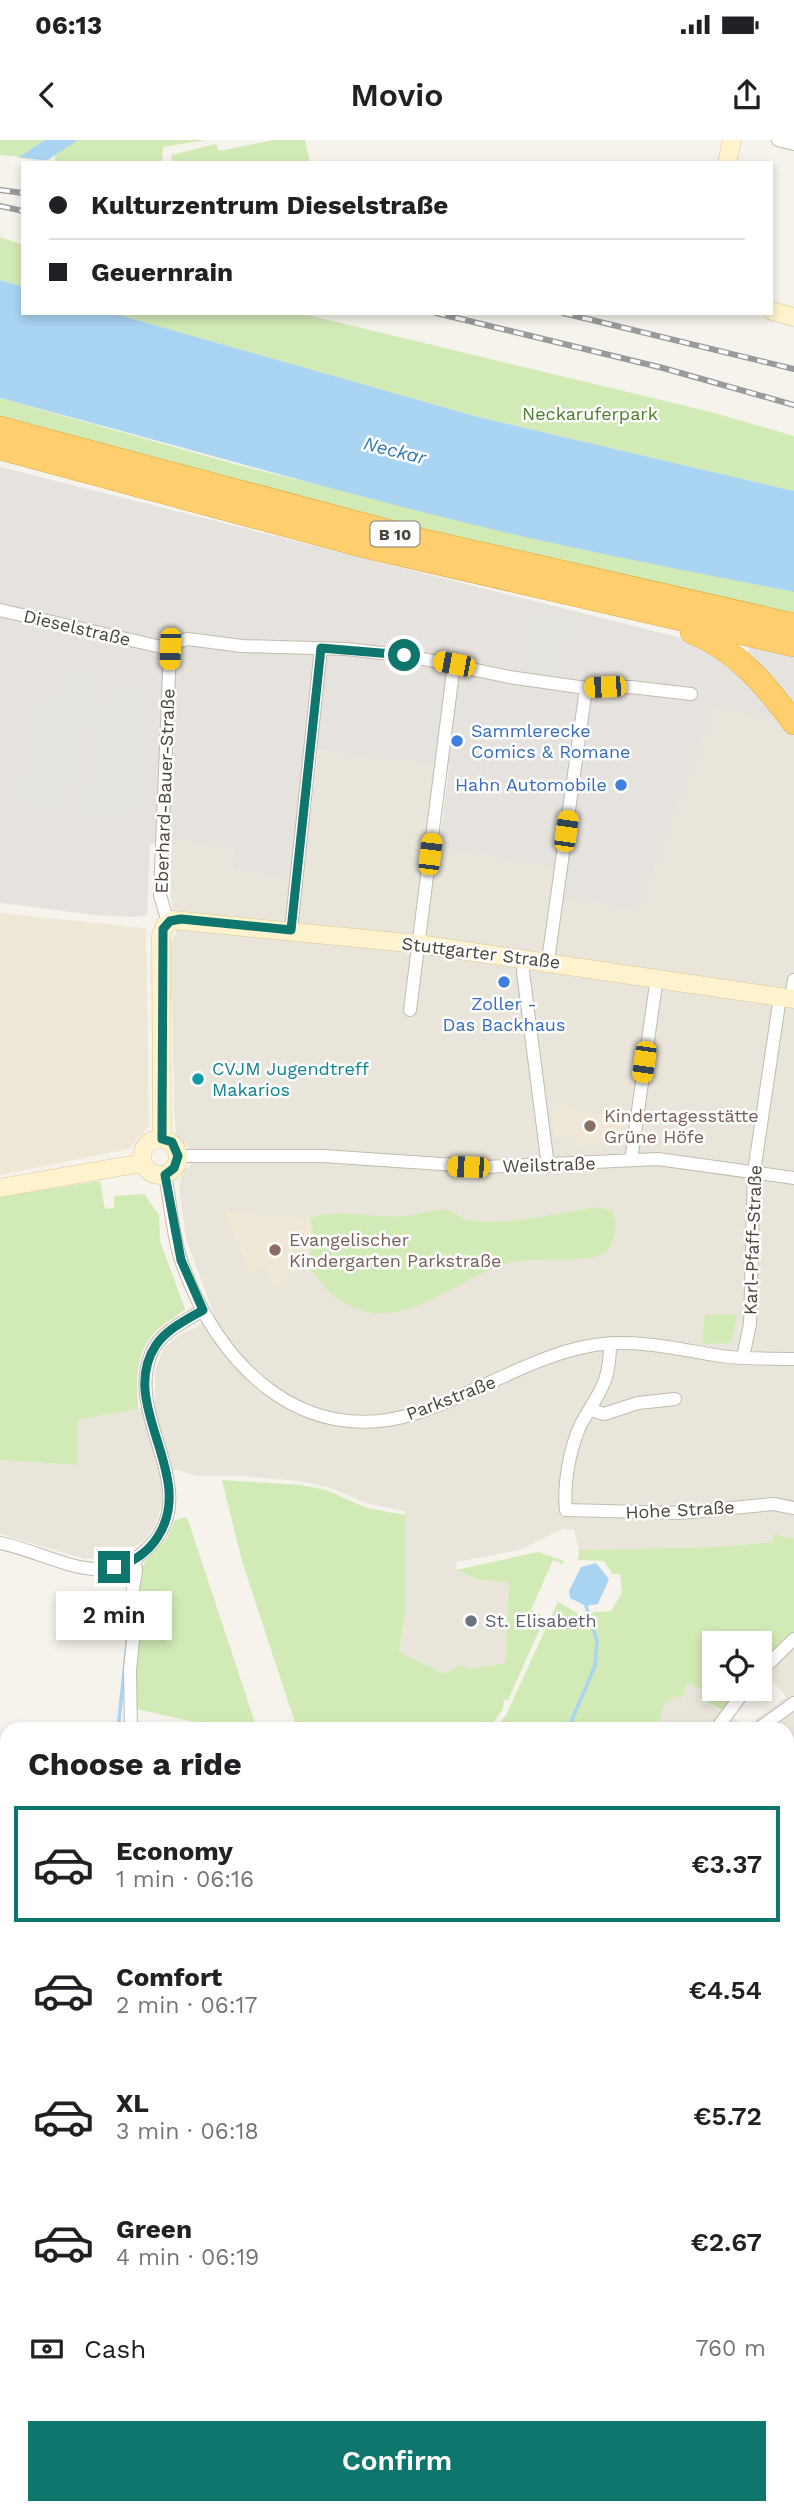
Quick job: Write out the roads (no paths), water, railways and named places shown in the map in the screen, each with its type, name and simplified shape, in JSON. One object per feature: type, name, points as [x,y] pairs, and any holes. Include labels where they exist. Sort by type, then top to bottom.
[{"type":"highway","name":"B 10","points":[[0,428],[425,541],[794,625]]},
{"type":"highway","name":"B 10","points":[[0,448],[360,545],[650,614],[794,645]]},
{"type":"highway","points":[[650,614],[710,640],[732,653],[763,682],[794,723]]},
{"type":"street","points":[[727,161],[732,140]]},
{"type":"street","points":[[778,140],[794,144]]},
{"type":"street","points":[[773,311],[794,317]]},
{"type":"street","name":"Dieselstraße","points":[[0,610],[170,649],[177,642],[188,639],[242,646],[321,648],[404,655],[586,688],[631,687],[691,694]]},
{"type":"street","points":[[291,930],[321,648]]},
{"type":"street","name":"Eberhard-Bauer-Straße","points":[[162,1139],[161,936],[167,923],[160,895],[170,649]]},
{"type":"street","points":[[410,1010],[454,664]]},
{"type":"street","points":[[548,961],[586,688]]},
{"type":"street","name":"Stuttgarter Straße","points":[[167,923],[181,919],[418,944],[788,998]]},
{"type":"street","points":[[524,958],[548,1166]]},
{"type":"street","points":[[631,1160],[657,977]]},
{"type":"street","name":"Karl-Pfaff-Straße","points":[[743,1357],[749,1330],[754,1172],[788,998],[794,980]]},
{"type":"street","points":[[162,1139],[172,1142],[178,1156],[174,1168],[165,1175],[151,1174],[142,1163],[146,1145],[162,1139]]},
{"type":"street","name":"Weilstraße","points":[[178,1156],[299,1155],[445,1166],[548,1166],[664,1160],[794,1178]]},
{"type":"street","points":[[0,1188],[142,1163]]},
{"type":"street","name":"Parkstraße","points":[[165,1175],[181,1260],[203,1310],[230,1355],[260,1385],[295,1405],[344,1420],[378,1421],[407,1416],[569,1351],[610,1343],[651,1344],[743,1357],[794,1359]]},
{"type":"street","points":[[0,1543],[85,1568],[114,1567],[135,1559],[160,1534],[170,1503],[168,1476],[149,1414],[147,1380],[150,1357],[164,1336],[203,1310]]},
{"type":"street","points":[[610,1343],[606,1383],[590,1410],[604,1414],[638,1403],[676,1399]]},
{"type":"street","name":"Hohe Straße","points":[[590,1410],[575,1442],[565,1494],[566,1510],[681,1513],[774,1504],[794,1508]]},
{"type":"street","points":[[131,1722],[134,1626],[130,1608],[136,1571],[135,1559]]},
{"type":"street","points":[[772,1660],[794,1639]]},
{"type":"street","points":[[721,1722],[737,1701]]},
{"type":"street","points":[[768,1722],[794,1703]]},
{"type":"water","points":[[45,140],[78,140],[46,161],[21,161],[21,164],[0,170]]},
{"type":"water","name":"Neckar","points":[[0,280],[21,286],[21,315],[119,315],[478,417],[794,491],[794,592],[589,551],[467,523],[0,398]]},
{"type":"water","points":[[596,1563],[609,1579],[598,1604],[586,1606],[570,1598],[569,1591],[581,1567]]},
{"type":"waterway","points":[[571,1722],[595,1666],[597,1641],[586,1606]]},
{"type":"waterway","points":[[119,1722],[128,1634]]},
{"type":"railway","points":[[0,190],[21,193]]},
{"type":"railway","points":[[0,206],[21,211]]},
{"type":"railway","points":[[444,315],[663,368],[794,405]]},
{"type":"railway","points":[[571,315],[794,369]]},
{"type":"place","name":"Sammlerecke Comics & Romane","points":[[457,741]]},
{"type":"place","name":"Hahn Automobile","points":[[621,785]]},
{"type":"place","name":"Zoller - Das Backhaus","points":[[504,982]]},
{"type":"place","name":"CVJM Jugendtreff Makarios","points":[[198,1079]]},
{"type":"place","name":"Kindertagesstätte Grüne Höfe","points":[[590,1126]]},
{"type":"place","name":"Evangelischer Kindergarten Parkstraße","points":[[275,1250]]},
{"type":"place","name":"St. Elisabeth","points":[[471,1621]]},
{"type":"park label","name":"Neckaruferpark","points":[[590,414]]}]
